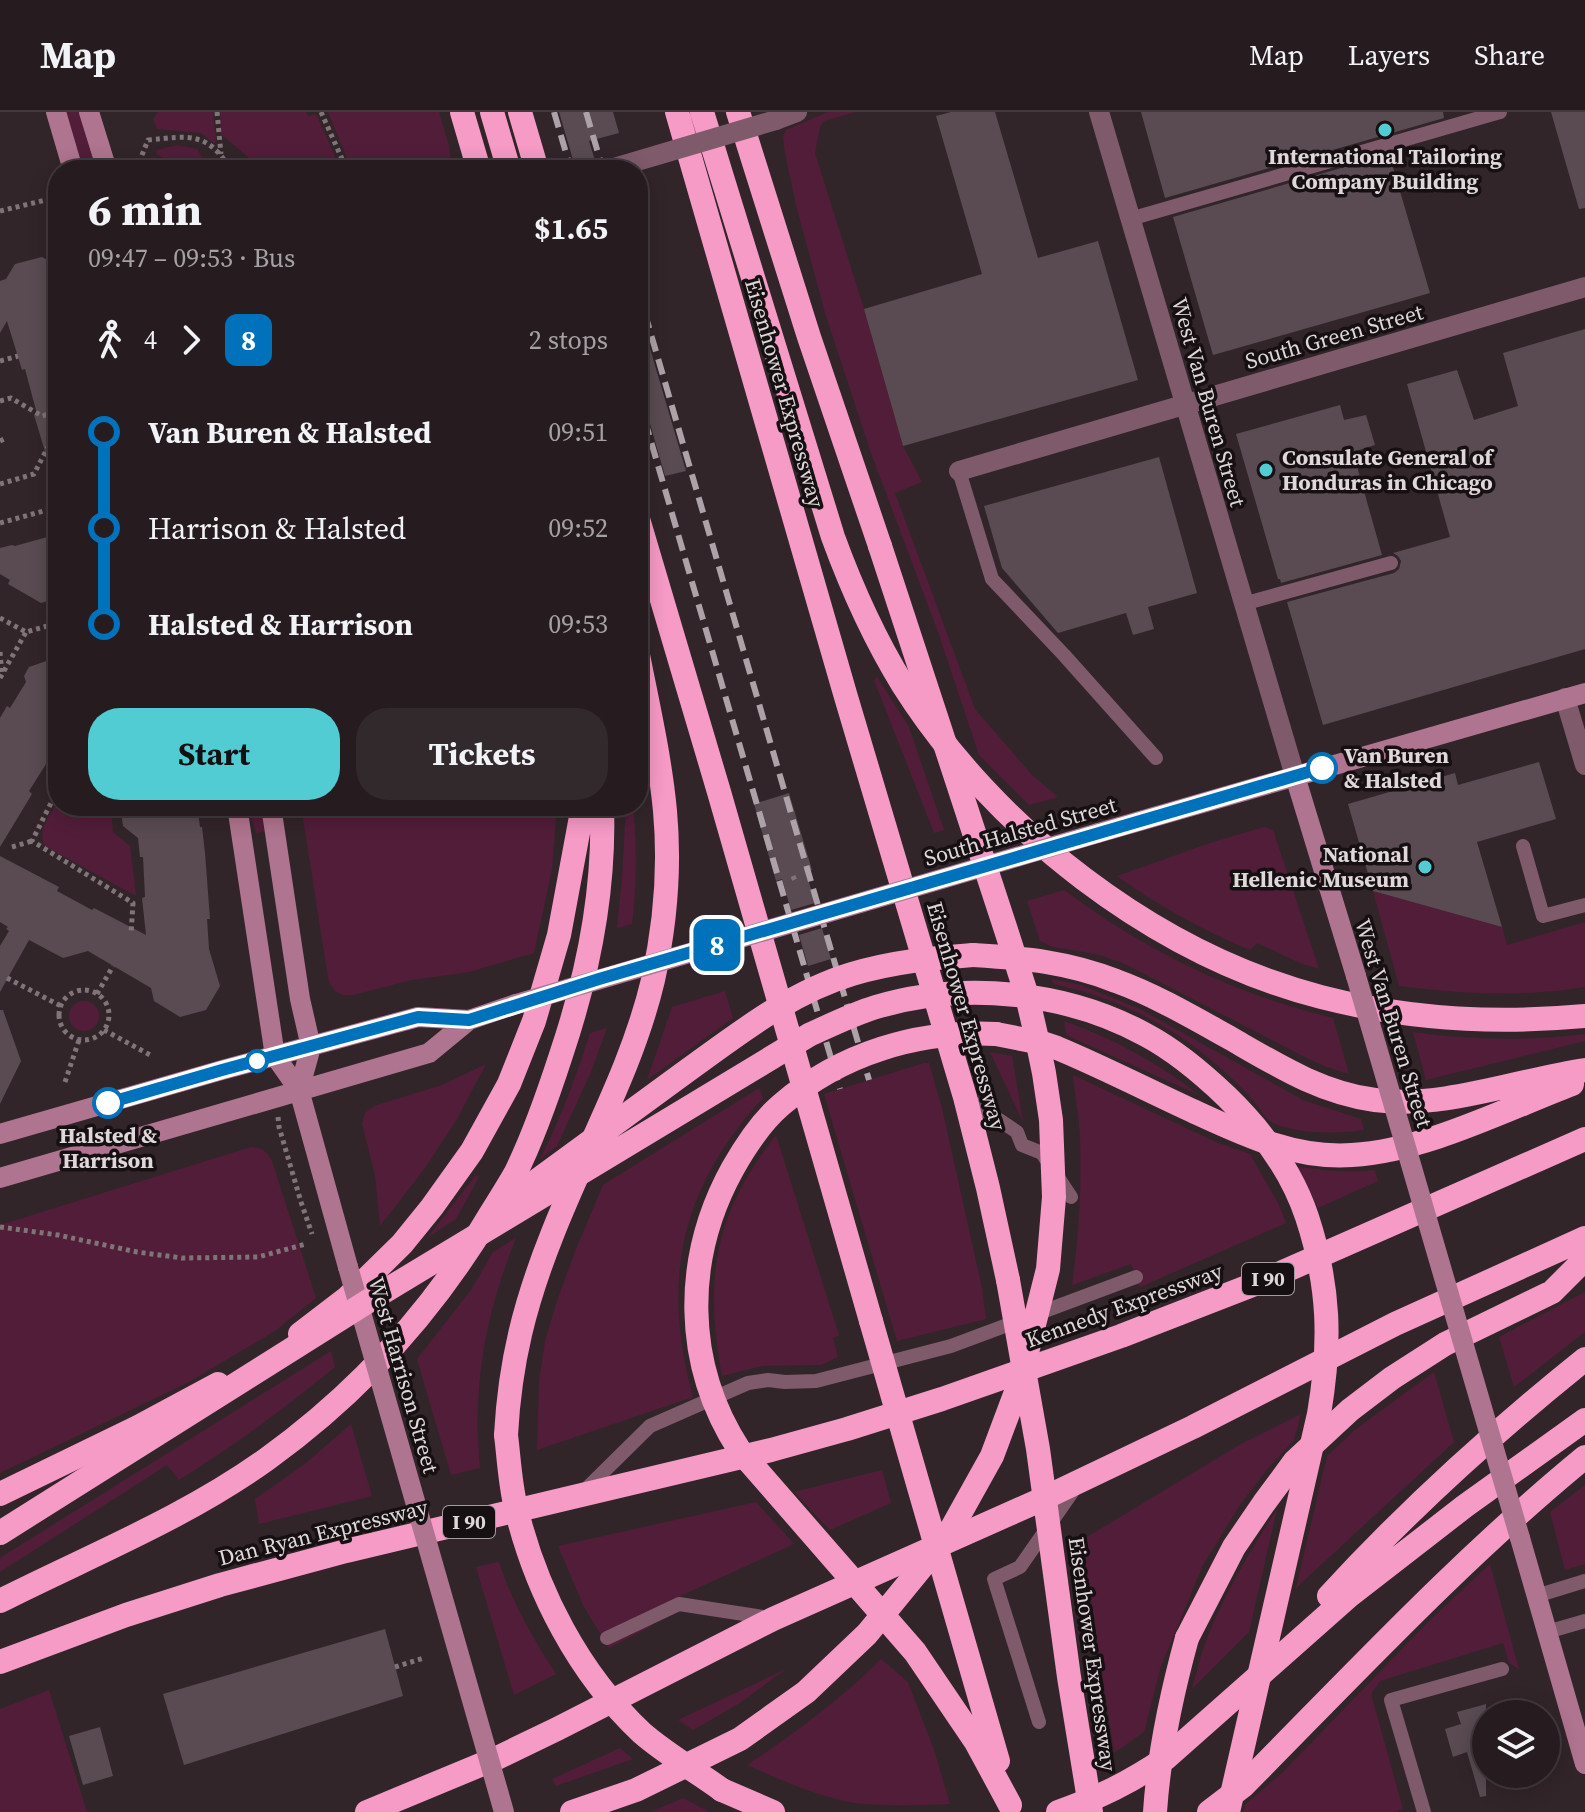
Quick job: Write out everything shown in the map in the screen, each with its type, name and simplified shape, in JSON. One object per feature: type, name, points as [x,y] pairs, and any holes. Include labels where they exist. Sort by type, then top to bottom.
[{"type":"highway","points":[[462,112],[476,160]]},
{"type":"highway","points":[[492,112],[506,160]]},
{"type":"highway","points":[[520,112],[534,160]]},
{"type":"highway","name":"Eisenhower Expressway","points":[[677,112],[965,1097],[988,1188],[1038,1449],[1091,1812]]},
{"type":"highway","points":[[702,112],[846,573],[877,640],[903,685],[960,760],[1000,805],[1066,866],[1125,908],[1212,956],[1284,985],[1348,1003],[1439,1016],[1521,1020],[1585,1016]]},
{"type":"highway","points":[[572,1812],[636,1790],[740,1739],[806,1692],[867,1634],[948,1535],[992,1456],[1019,1384],[1048,1269],[1054,1197],[1051,1120],[1027,996],[809,337],[738,112]]},
{"type":"highway","points":[[648,553],[1011,1809]]},
{"type":"highway","points":[[648,706],[665,811],[667,865],[660,946],[652,983],[622,1074],[536,1279],[514,1356],[508,1393],[506,1435],[509,1469],[525,1541],[555,1613],[579,1658],[621,1712],[645,1736],[722,1790],[773,1812]]},
{"type":"highway","points":[[0,1494],[138,1427],[284,1346],[347,1298],[402,1244],[472,1151],[509,1084],[534,1021],[559,935],[581,816]]},
{"type":"highway","points":[[0,1601],[151,1527],[266,1460],[383,1359],[434,1298],[471,1247],[514,1174],[558,1066],[588,963],[599,890],[602,816]]},
{"type":"highway","points":[[443,1257],[531,1185],[765,1015],[851,974],[913,960],[973,955],[1067,965],[1118,981],[1320,1086],[1377,1100],[1407,1102],[1436,1099],[1585,1070]]},
{"type":"highway","points":[[0,1533],[370,1300],[784,1050],[838,1021],[883,1005],[930,996],[970,993],[1009,995],[1063,1003],[1100,1014],[1136,1030],[1190,1064],[1241,1111],[1283,1166],[1306,1215],[1322,1279],[1328,1347],[1319,1414],[1228,1812]]},
{"type":"highway","points":[[1011,1809],[976,1742],[915,1652],[740,1451],[710,1392],[700,1348],[696,1298],[699,1256],[715,1204],[743,1151],[761,1126],[798,1092],[843,1064],[894,1045],[939,1035],[968,1033],[996,1034],[1057,1048],[1253,1138],[1293,1151],[1320,1155],[1365,1154],[1397,1148],[1585,1078]]},
{"type":"highway","name":"Kennedy Expressway","points":[[942,1399],[1121,1336],[1260,1282],[1585,1139]]},
{"type":"highway","points":[[367,1812],[533,1741],[773,1619],[1080,1481],[1395,1324],[1585,1238]]},
{"type":"highway","points":[[1155,1812],[1165,1724],[1187,1638],[1234,1547],[1295,1461],[1350,1410],[1392,1378],[1445,1344],[1552,1292],[1585,1259]]},
{"type":"highway","points":[[1244,1689],[1342,1582],[1440,1483],[1585,1359]]},
{"type":"highway","name":"Dan Ryan Expressway","points":[[0,1662],[126,1615],[220,1585],[346,1551],[771,1450],[942,1399]]},
{"type":"highway","points":[[1058,1812],[1099,1797],[1145,1772],[1194,1734],[1297,1640],[1407,1549],[1585,1420]]},
{"type":"highway","points":[[1209,1812],[1243,1786],[1461,1567],[1585,1457]]},
{"type":"main road","points":[[56,112],[70,160]]},
{"type":"main road","points":[[89,112],[104,160]]},
{"type":"main road","name":"South Halsted Street","points":[[0,1178],[429,1053],[469,1020],[516,1004],[1575,695]]},
{"type":"main road","name":"West Van Buren Street","points":[[1295,776],[1585,1764]]},
{"type":"main road","name":"West Harrison Street","points":[[239,816],[275,1056],[299,1090],[504,1812]]},
{"type":"main road","points":[[273,816],[300,999],[311,1047],[299,1090]]},
{"type":"main road","name":"South Halsted Street","points":[[0,1134],[418,1017],[469,1020]]},
{"type":"street","points":[[641,160],[797,112]]},
{"type":"street","name":"West Van Buren Street","points":[[1099,112],[1295,776]]},
{"type":"street","name":"South Green Street","points":[[959,471],[1585,287]]},
{"type":"street","points":[[1575,695],[1585,765]]},
{"type":"lane","points":[[1130,219],[1500,112]]},
{"type":"lane","points":[[959,471],[992,579],[1156,758]]},
{"type":"lane","points":[[1243,604],[1391,563]]},
{"type":"lane","points":[[1523,846],[1543,916],[1585,905]]},
{"type":"lane","points":[[965,1097],[1017,1132],[1022,1145],[1042,1153],[1071,1197]]},
{"type":"lane","points":[[578,1497],[650,1426],[748,1383],[768,1380],[816,1381],[951,1346],[1136,1277]]},
{"type":"lane","points":[[1039,1722],[994,1579],[1020,1567],[1080,1481]]},
{"type":"lane","points":[[1536,1596],[1585,1581]]},
{"type":"lane","points":[[607,1638],[679,1604],[773,1619]]},
{"type":"lane","points":[[1547,1632],[1585,1621]]},
{"type":"lane","points":[[1424,1812],[1391,1700],[1502,1669]]},
{"type":"path","points":[[217,112],[221,154]]},
{"type":"path","points":[[321,112],[343,160]]},
{"type":"path","points":[[140,160],[148,140],[178,137],[201,139],[225,160]]},
{"type":"path","points":[[0,211],[48,199]]},
{"type":"path","points":[[0,361],[18,356]]},
{"type":"path","points":[[0,401],[11,398],[42,416],[48,414]]},
{"type":"path","points":[[0,484],[34,474],[48,447]]},
{"type":"path","points":[[0,523],[48,510]]},
{"type":"path","points":[[0,618],[26,632],[48,626]]},
{"type":"path","points":[[1,676],[26,632]]},
{"type":"path","points":[[0,652],[1,676]]},
{"type":"path","points":[[12,847],[32,841],[48,809]]},
{"type":"path","points":[[32,841],[133,903],[131,934]]},
{"type":"path","points":[[97,994],[113,966]]},
{"type":"path","points":[[7,978],[61,1006]]},
{"type":"path","points":[[77,991],[97,994],[109,1011],[104,1030],[95,1038],[79,1040],[71,1037],[61,1025],[59,1017],[63,1001],[77,991]]},
{"type":"path","points":[[104,1030],[152,1056]]},
{"type":"path","points":[[65,1082],[79,1040]]},
{"type":"path","points":[[0,1227],[182,1258],[258,1257],[306,1244]]},
{"type":"path","points":[[395,1667],[424,1658]]},
{"type":"shaded area","points":[[64,112],[79,112],[93,160],[78,160]]},
{"type":"shaded area","points":[[158,112],[213,112],[216,142],[201,133],[157,129],[153,119]]},
{"type":"shaded area","points":[[220,112],[316,114],[337,160],[251,160],[221,134]]},
{"type":"shaded area","points":[[328,112],[439,112],[451,160],[348,160]]},
{"type":"shaded area","points":[[828,112],[856,112],[824,121],[815,153],[903,446],[922,482],[895,493],[975,709],[1032,775],[1058,797],[1029,805],[979,755],[938,632],[871,453],[825,313],[785,153],[783,137],[786,130]]},
{"type":"shaded area","points":[[177,145],[197,149],[205,160],[166,160],[156,154],[157,150]]},
{"type":"shaded area","points":[[877,677],[909,727],[944,830],[934,833],[874,680]]},
{"type":"shaded area","points":[[112,816],[113,832],[130,846],[136,896],[45,846],[42,835],[48,818]]},
{"type":"shaded area","points":[[251,816],[263,816],[265,831],[256,833]]},
{"type":"shaded area","points":[[303,816],[556,816],[552,869],[534,953],[469,972],[412,980],[353,995],[335,991],[329,982]]},
{"type":"shaded area","points":[[625,816],[634,816],[636,850],[632,924],[617,928]]},
{"type":"shaded area","points":[[1264,827],[1273,830],[1319,969],[1257,943],[1250,950],[1232,942],[1181,917],[1117,876],[1210,843]]},
{"type":"shaded area","points":[[1064,890],[1127,933],[1192,968],[1260,996],[1333,1018],[1349,1074],[1307,1058],[1123,963],[1096,954],[1053,947],[1040,941],[1027,901]]},
{"type":"shaded area","points":[[1373,891],[1502,927],[1507,945],[1585,922],[1585,987],[1492,993],[1399,986]]},
{"type":"shaded area","points":[[1051,979],[1081,985],[1140,1009],[1303,1100],[1361,1119],[1364,1130],[1318,1132],[1273,1123],[1227,1074],[1168,1029],[1124,1006],[1054,984]]},
{"type":"shaded area","points":[[725,991],[733,1018],[647,1080],[672,1007]]},
{"type":"shaded area","points":[[84,1001],[90,1002],[98,1010],[98,1022],[90,1030],[84,1031],[78,1030],[70,1022],[69,1016],[70,1010],[78,1002]]},
{"type":"shaded area","points":[[1064,1021],[1134,1052],[1199,1095],[1066,1035]]},
{"type":"shaded area","points":[[607,1028],[591,1072],[557,1146],[540,1159],[568,1097],[590,1033]]},
{"type":"shaded area","points":[[1413,1032],[1499,1039],[1585,1034],[1585,1041],[1426,1080]]},
{"type":"shaded area","points":[[990,1052],[1012,1056],[1023,1122]]},
{"type":"shaded area","points":[[929,1063],[942,1108],[982,1288],[986,1319],[897,1341],[824,1094]]},
{"type":"shaded area","points":[[486,1064],[457,1119],[425,1168],[380,1226],[375,1175],[362,1123],[365,1113],[374,1106],[442,1085]]},
{"type":"shaded area","points":[[1073,1075],[1216,1142],[1250,1154],[1286,1223],[1140,1287],[1131,1264],[1072,1285],[1081,1174]]},
{"type":"shaded area","points":[[759,1088],[763,1098],[735,1132],[713,1166],[696,1202],[685,1238],[679,1275],[679,1314],[683,1355],[693,1397],[537,1450],[539,1381],[545,1341],[576,1249],[603,1185]]},
{"type":"shaded area","points":[[776,1135],[839,1335],[833,1338],[838,1357],[821,1365],[762,1366],[722,1376],[714,1308],[719,1249],[739,1193]]},
{"type":"shaded area","points":[[251,1147],[264,1151],[272,1161],[316,1298],[275,1331],[189,1382],[0,1473],[0,1225]]},
{"type":"shaded area","points":[[1298,1167],[1375,1170],[1378,1181],[1318,1208]]},
{"type":"shaded area","points":[[476,1175],[479,1177],[456,1219],[427,1238]]},
{"type":"shaded area","points":[[516,1238],[496,1295],[483,1351],[478,1408],[480,1468],[451,1475],[417,1359],[471,1290],[493,1252]]},
{"type":"shaded area","points":[[1585,1292],[1585,1332],[1514,1387],[1499,1337]]},
{"type":"shaded area","points":[[331,1351],[335,1367],[220,1454],[179,1480],[167,1465],[0,1572],[0,1558]]},
{"type":"shaded area","points":[[1434,1372],[1454,1442],[1296,1588],[1327,1456],[1356,1429]]},
{"type":"shaded area","points":[[1301,1414],[1294,1440],[1240,1505],[1203,1565],[1161,1666],[1144,1732],[1114,1753],[1082,1540],[1241,1444]]},
{"type":"shaded area","points":[[351,1424],[372,1496],[259,1524],[255,1499],[306,1463]]},
{"type":"shaded area","points":[[882,1470],[891,1503],[830,1530],[794,1492]]},
{"type":"shaded area","points":[[1585,1485],[1585,1564],[1565,1570],[1550,1512]]},
{"type":"shaded area","points":[[756,1502],[794,1544],[647,1613],[653,1625],[609,1648],[584,1607],[558,1546]]},
{"type":"shaded area","points":[[1277,1509],[1249,1632],[1192,1689],[1204,1647],[1221,1607]]},
{"type":"shaded area","points":[[499,1562],[524,1620],[556,1674],[514,1695],[476,1567]]},
{"type":"shaded area","points":[[1490,1564],[1519,1669],[1509,1663],[1503,1643],[1380,1681],[1371,1694],[1403,1809],[1392,1812],[1244,1812],[1245,1805],[1283,1772],[1428,1622]]},
{"type":"shaded area","points":[[881,1659],[908,1682],[934,1750],[950,1804],[855,1803],[814,1792],[747,1765],[817,1715]]},
{"type":"shaded area","points":[[786,1669],[740,1703],[693,1730],[678,1720]]},
{"type":"shaded area","points":[[49,1690],[87,1812],[0,1812],[0,1709]]},
{"type":"shaded area","points":[[620,1748],[633,1759],[556,1786],[552,1779]]},
{"type":"shaded area","points":[[683,1798],[709,1812],[651,1812]]},
{"type":"building","points":[[559,112],[613,112],[619,133],[589,141],[595,160],[573,160]]},
{"type":"building","points":[[951,112],[995,112],[1038,258],[1098,241],[1138,380],[903,446],[864,309],[982,274],[936,116]]},
{"type":"building","points":[[1141,112],[1443,112],[1444,118],[1165,198]]},
{"type":"building","points":[[1551,112],[1585,112],[1585,208],[1579,209]]},
{"type":"building","points":[[1389,154],[1430,293],[1213,355],[1173,217]]},
{"type":"building","points":[[42,257],[48,260],[48,461],[25,369],[22,370],[7,321],[0,333],[0,281],[6,279],[15,264]]},
{"type":"building","points":[[1585,329],[1585,649],[1323,725],[1287,602],[1394,573],[1401,561],[1393,553],[1450,537],[1407,384],[1457,370],[1474,420],[1518,406],[1503,353]]},
{"type":"building","points":[[648,342],[686,471],[665,476],[648,417]]},
{"type":"building","points":[[1340,405],[1344,420],[1366,415],[1375,445],[1353,452],[1382,555],[1281,583],[1236,434]]},
{"type":"building","points":[[1159,457],[1197,593],[1148,607],[1154,629],[1133,635],[1126,613],[1058,633],[1002,568],[984,506]]},
{"type":"building","points":[[48,537],[48,601],[41,603],[8,584],[10,580],[0,574],[0,548]]},
{"type":"building","points":[[48,660],[48,761],[0,847],[0,718],[26,682],[24,676],[29,667]]},
{"type":"building","name":"National Hellenic Museum","points":[[1539,762],[1556,819],[1477,842],[1502,927],[1373,891],[1348,804],[1455,773],[1458,785]]},
{"type":"building","points":[[789,793],[812,870],[806,872],[815,903],[791,910],[782,879],[776,881],[754,804]]},
{"type":"building","points":[[122,816],[198,816],[205,853],[209,949],[220,986],[206,1010],[180,1017],[154,1001],[151,988],[88,951],[63,958],[29,940],[0,992],[0,946],[9,931],[0,922],[0,856],[59,887],[57,891],[92,910],[94,908],[146,935],[142,898],[145,897],[143,857],[140,857],[138,838],[123,826]]},
{"type":"building","points":[[822,928],[831,959],[808,966],[799,935]]},
{"type":"building","points":[[0,1010],[3,1010],[21,1061],[0,1104]]},
{"type":"building","points":[[385,1629],[403,1696],[184,1765],[163,1694]]},
{"type":"building","points":[[1472,1708],[1472,1769],[1467,1752],[1453,1757],[1445,1729],[1461,1724],[1457,1712]]},
{"type":"building","points":[[100,1727],[113,1776],[83,1785],[69,1736]]},
{"type":"building","points":[[1477,1788],[1486,1788],[1486,1796],[1480,1797]]},
{"type":"railway","points":[[554,112],[568,160]]},
{"type":"railway","points":[[586,112],[600,160]]},
{"type":"railway","points":[[648,324],[869,1080]]},
{"type":"railway","points":[[648,431],[840,1089]]},
{"type":"bus line","name":"8","points":[[108,1103],[418,1017],[469,1020],[599,979],[1322,768]]},
{"type":"place","name":"International Tailoring Company Building","points":[[1385,130]]},
{"type":"place","name":"Consulate General of Honduras in Chicago","points":[[1266,470]]},
{"type":"place","name":"Van Buren & Halsted","points":[[1322,768]]},
{"type":"place","name":"National Hellenic Museum","points":[[1425,867]]},
{"type":"place","name":"Halsted & Harrison","points":[[108,1103]]}]
